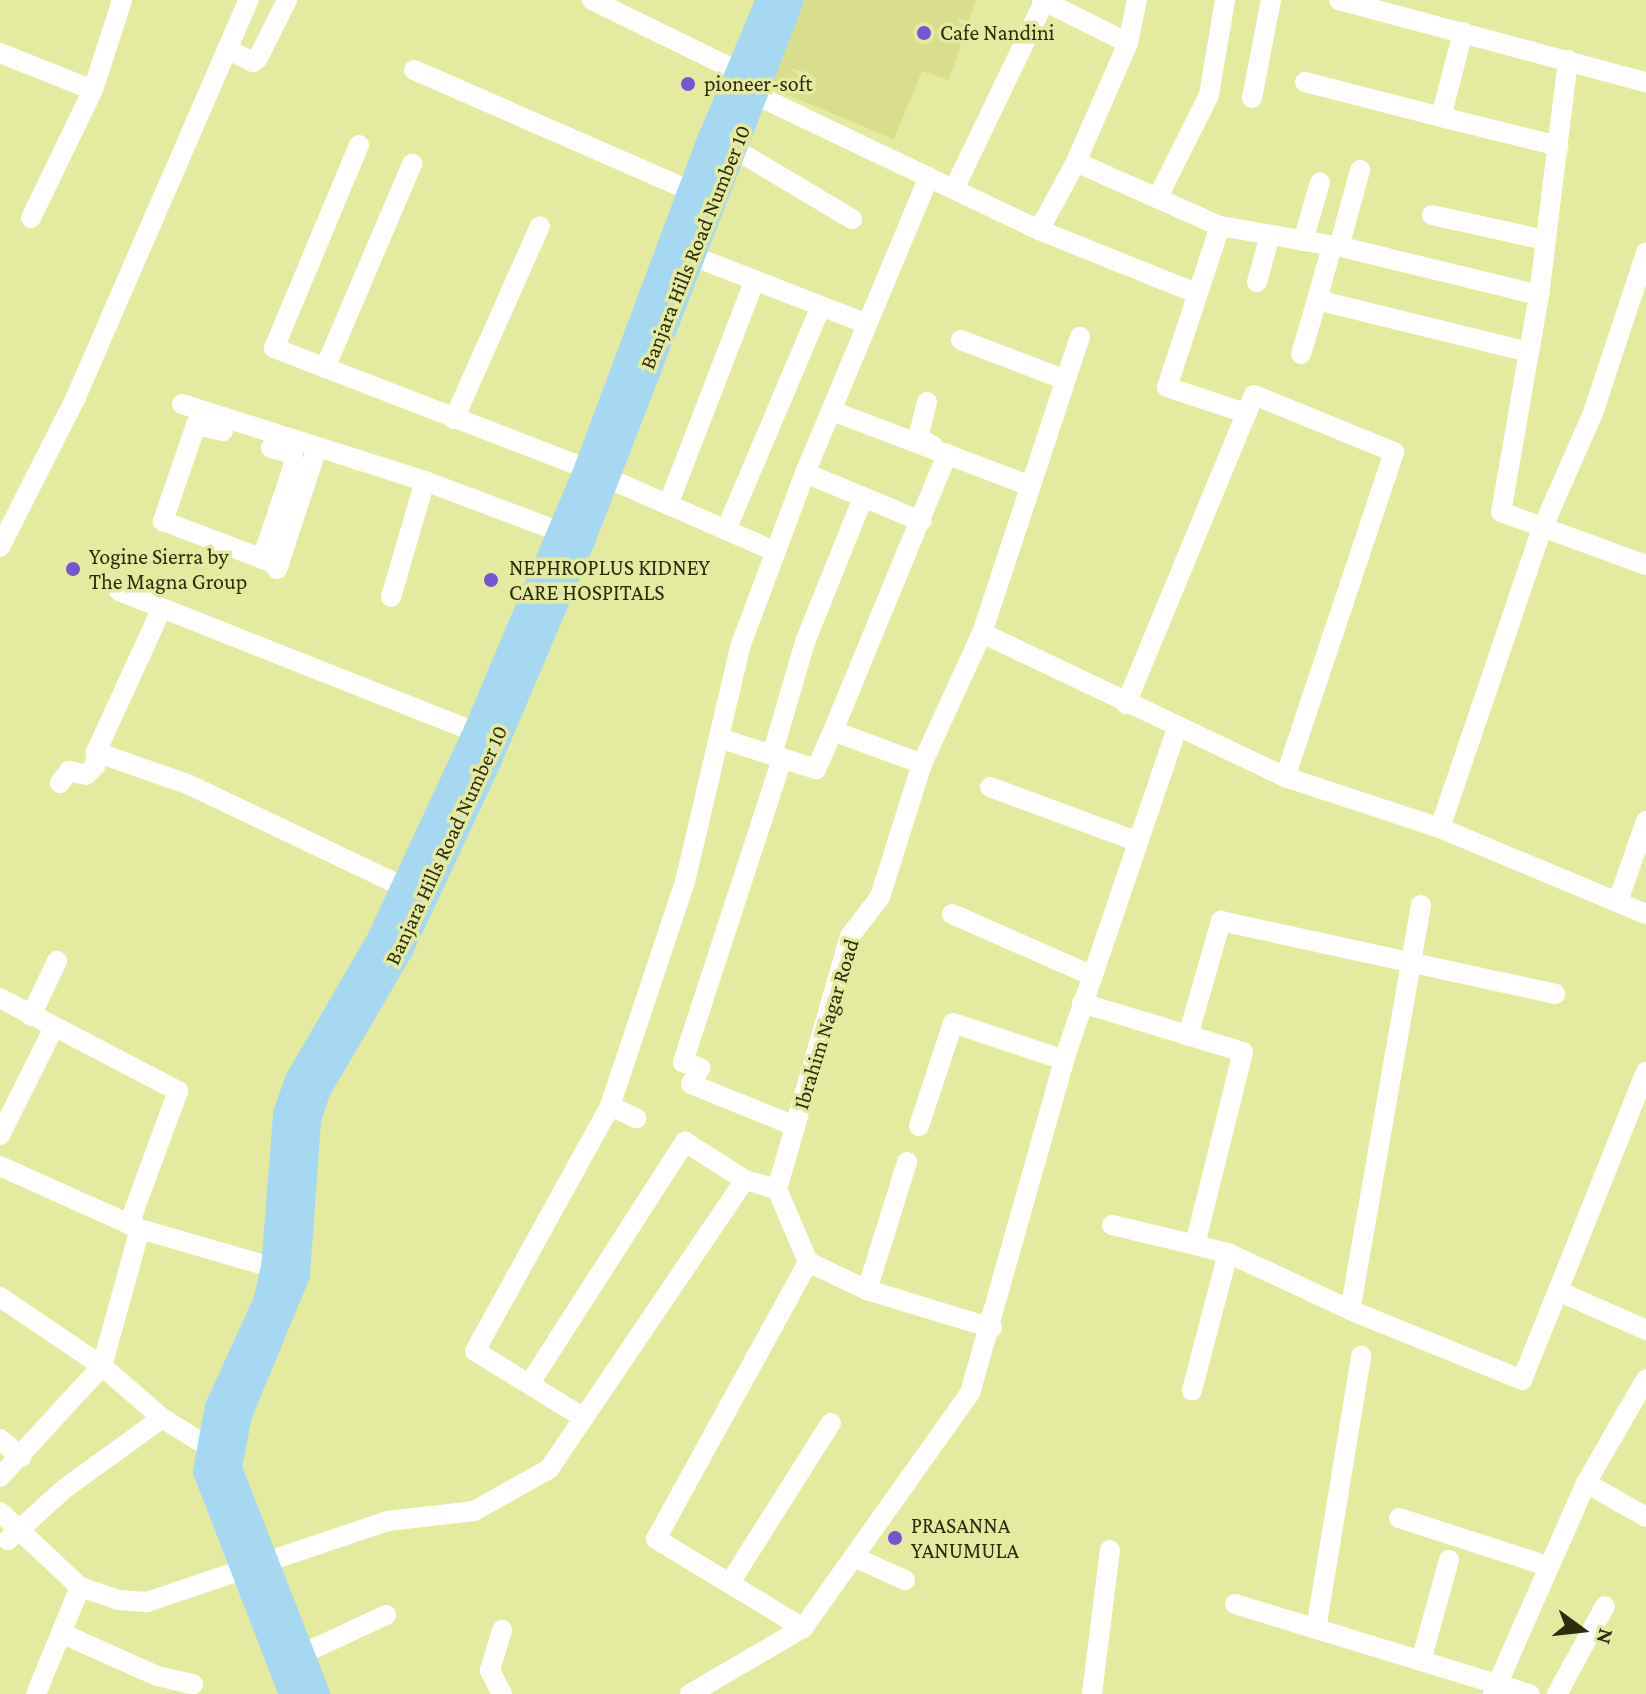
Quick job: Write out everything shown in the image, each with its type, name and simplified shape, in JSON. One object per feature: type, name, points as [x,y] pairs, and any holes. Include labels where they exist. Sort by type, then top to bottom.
[{"type":"main road","name":"Banjara Hills Road Number 10","points":[[252,1568],[235,1493],[230,1449],[286,1272],[308,1120],[318,1090],[415,892],[486,736],[690,255],[752,83],[769,0]]},
{"type":"main road","name":"Banjara Hills Road Number 10","points":[[486,736],[561,532],[596,473],[691,191],[752,83],[791,0]]},
{"type":"main road","name":"Banjara Hills Road Number 10","points":[[286,1272],[266,1302],[218,1407],[207,1446],[206,1471],[214,1500],[252,1568],[288,1660],[292,1694]]},
{"type":"main road","name":"Banjara Hills Road Number 10","points":[[288,1660],[317,1694]]},
{"type":"street","points":[[31,218],[93,90],[122,0]]},
{"type":"street","points":[[0,547],[76,397],[249,0]]},
{"type":"street","points":[[227,49],[253,62],[258,58],[287,0]]},
{"type":"street","points":[[592,0],[929,177],[1039,230],[1198,294]]},
{"type":"street","points":[[954,189],[1044,0],[1128,43]]},
{"type":"street","points":[[1039,230],[1076,162],[1128,43],[1137,0]]},
{"type":"street","points":[[1158,197],[1209,95],[1225,0]]},
{"type":"street","points":[[1252,98],[1271,0]]},
{"type":"street","points":[[1339,0],[1646,82]]},
{"type":"street","points":[[1441,117],[1463,32]]},
{"type":"street","points":[[0,53],[93,90]]},
{"type":"street","points":[[1568,60],[1539,295],[1501,512],[1646,565]]},
{"type":"street","points":[[414,70],[691,191]]},
{"type":"street","points":[[1305,82],[1558,146]]},
{"type":"street","points":[[359,145],[274,341],[282,353],[596,473],[774,551]]},
{"type":"street","points":[[731,147],[852,219]]},
{"type":"street","points":[[1076,162],[1220,226],[1335,246],[1539,295]]},
{"type":"street","points":[[325,368],[412,164]]},
{"type":"street","points":[[1301,354],[1360,170]]},
{"type":"street","points":[[584,1418],[475,1351],[610,1106],[685,882],[722,739],[740,647],[805,473],[929,177]]},
{"type":"street","points":[[1303,241],[1320,182]]},
{"type":"street","points":[[1432,215],[1545,240]]},
{"type":"street","points":[[454,419],[540,226]]},
{"type":"street","points":[[1220,226],[1167,387],[1245,413]]},
{"type":"street","points":[[1257,282],[1270,235]]},
{"type":"street","points":[[1440,828],[1542,529],[1593,413],[1646,253]]},
{"type":"street","points":[[690,255],[867,324]]},
{"type":"street","points":[[668,505],[755,280]]},
{"type":"street","points":[[1317,300],[1528,352]]},
{"type":"street","points":[[726,530],[821,306]]},
{"type":"street","name":"Ibrahim Nagar Road","points":[[777,1189],[850,936],[880,897],[922,764],[982,633],[1063,379],[1080,337]]},
{"type":"street","points":[[961,340],[1063,379]]},
{"type":"street","points":[[1126,704],[1254,395],[1394,452],[1285,777]]},
{"type":"street","points":[[927,402],[918,438],[1030,480]]},
{"type":"street","points":[[182,404],[273,441],[292,454],[294,464],[273,564]]},
{"type":"street","points":[[832,411],[947,454],[1030,480]]},
{"type":"street","points":[[273,564],[167,525],[164,515],[196,425],[317,448],[425,481],[561,532]]},
{"type":"street","points":[[273,564],[317,448]]},
{"type":"street","points":[[722,739],[816,769],[947,454]]},
{"type":"street","points":[[805,473],[921,521]]},
{"type":"street","points":[[391,597],[425,481]]},
{"type":"street","points":[[795,1126],[691,1084],[700,1068],[683,1062],[777,757],[805,642],[863,498]]},
{"type":"street","points":[[119,591],[486,736]]},
{"type":"street","points":[[60,783],[69,771],[86,775],[95,766],[96,752],[162,608]]},
{"type":"street","points":[[982,633],[1285,777],[1440,828],[1646,914]]},
{"type":"street","points":[[690,1694],[803,1628],[970,1393],[992,1328],[1064,1060],[1136,841],[1177,728]]},
{"type":"street","points":[[833,731],[922,764]]},
{"type":"street","points":[[96,752],[190,785],[415,892]]},
{"type":"street","points":[[990,787],[1136,841]]},
{"type":"street","points":[[1618,901],[1646,821]]},
{"type":"street","points":[[1350,1310],[1413,966],[1421,905]]},
{"type":"street","points":[[952,914],[1091,975]]},
{"type":"street","points":[[1188,1036],[1221,921],[1413,966],[1555,994]]},
{"type":"street","points":[[31,1016],[57,961]]},
{"type":"street","points":[[0,998],[178,1091],[134,1226],[102,1366],[0,1477]]},
{"type":"street","points":[[1082,1003],[1243,1052],[1195,1245]]},
{"type":"street","points":[[919,1126],[953,1023],[1064,1060]]},
{"type":"street","points":[[0,1135],[54,1027]]},
{"type":"street","points":[[1112,1225],[1228,1253],[1350,1310],[1522,1380],[1646,1072]]},
{"type":"street","points":[[610,1106],[636,1118]]},
{"type":"street","points":[[530,1383],[685,1142],[745,1180],[777,1189],[808,1262],[867,1290],[992,1328]]},
{"type":"street","points":[[867,1290],[907,1162]]},
{"type":"street","points":[[0,1166],[134,1226],[286,1272]]},
{"type":"street","points":[[0,1512],[12,1536],[80,1587],[119,1600],[147,1602],[388,1521],[474,1511],[549,1469],[745,1180]]},
{"type":"street","points":[[1192,1390],[1228,1253]]},
{"type":"street","points":[[803,1628],[731,1581],[656,1539],[808,1262]]},
{"type":"street","points":[[1558,1291],[1646,1330]]},
{"type":"street","points":[[0,1297],[102,1366],[162,1418],[207,1446]]},
{"type":"street","points":[[1316,1629],[1361,1356]]},
{"type":"street","points":[[1494,1689],[1586,1483],[1646,1379]]},
{"type":"street","points":[[12,1536],[162,1418]]},
{"type":"street","points":[[731,1581],[831,1423]]},
{"type":"street","points":[[0,1439],[21,1457]]},
{"type":"street","points":[[1586,1483],[1646,1517]]},
{"type":"street","points":[[1399,1518],[1548,1566]]},
{"type":"street","points":[[1092,1694],[1110,1550]]},
{"type":"street","points":[[854,1557],[905,1580]]},
{"type":"street","points":[[1421,1661],[1449,1560]]},
{"type":"street","points":[[36,1694],[80,1587]]},
{"type":"street","points":[[1235,1604],[1421,1661],[1494,1689],[1530,1694]]},
{"type":"street","points":[[1557,1694],[1605,1606]]},
{"type":"street","points":[[288,1660],[386,1615]]},
{"type":"street","points":[[502,1630],[490,1670],[502,1694]]},
{"type":"street","points":[[61,1633],[157,1676],[193,1684]]},
{"type":"shaded area","points":[[797,0],[976,0],[949,80],[922,71],[894,139],[764,85]]},
{"type":"place","name":"Cafe Nandini","points":[[924,33]]},
{"type":"place","name":"pioneer-soft","points":[[688,84]]},
{"type":"place","name":"Yogine Sierra by The Magna Group","points":[[73,569]]},
{"type":"place","name":"NEPHROPLUS KIDNEY CARE HOSPITALS","points":[[491,580]]},
{"type":"place","name":"PRASANNA YANUMULA","points":[[895,1538]]}]
